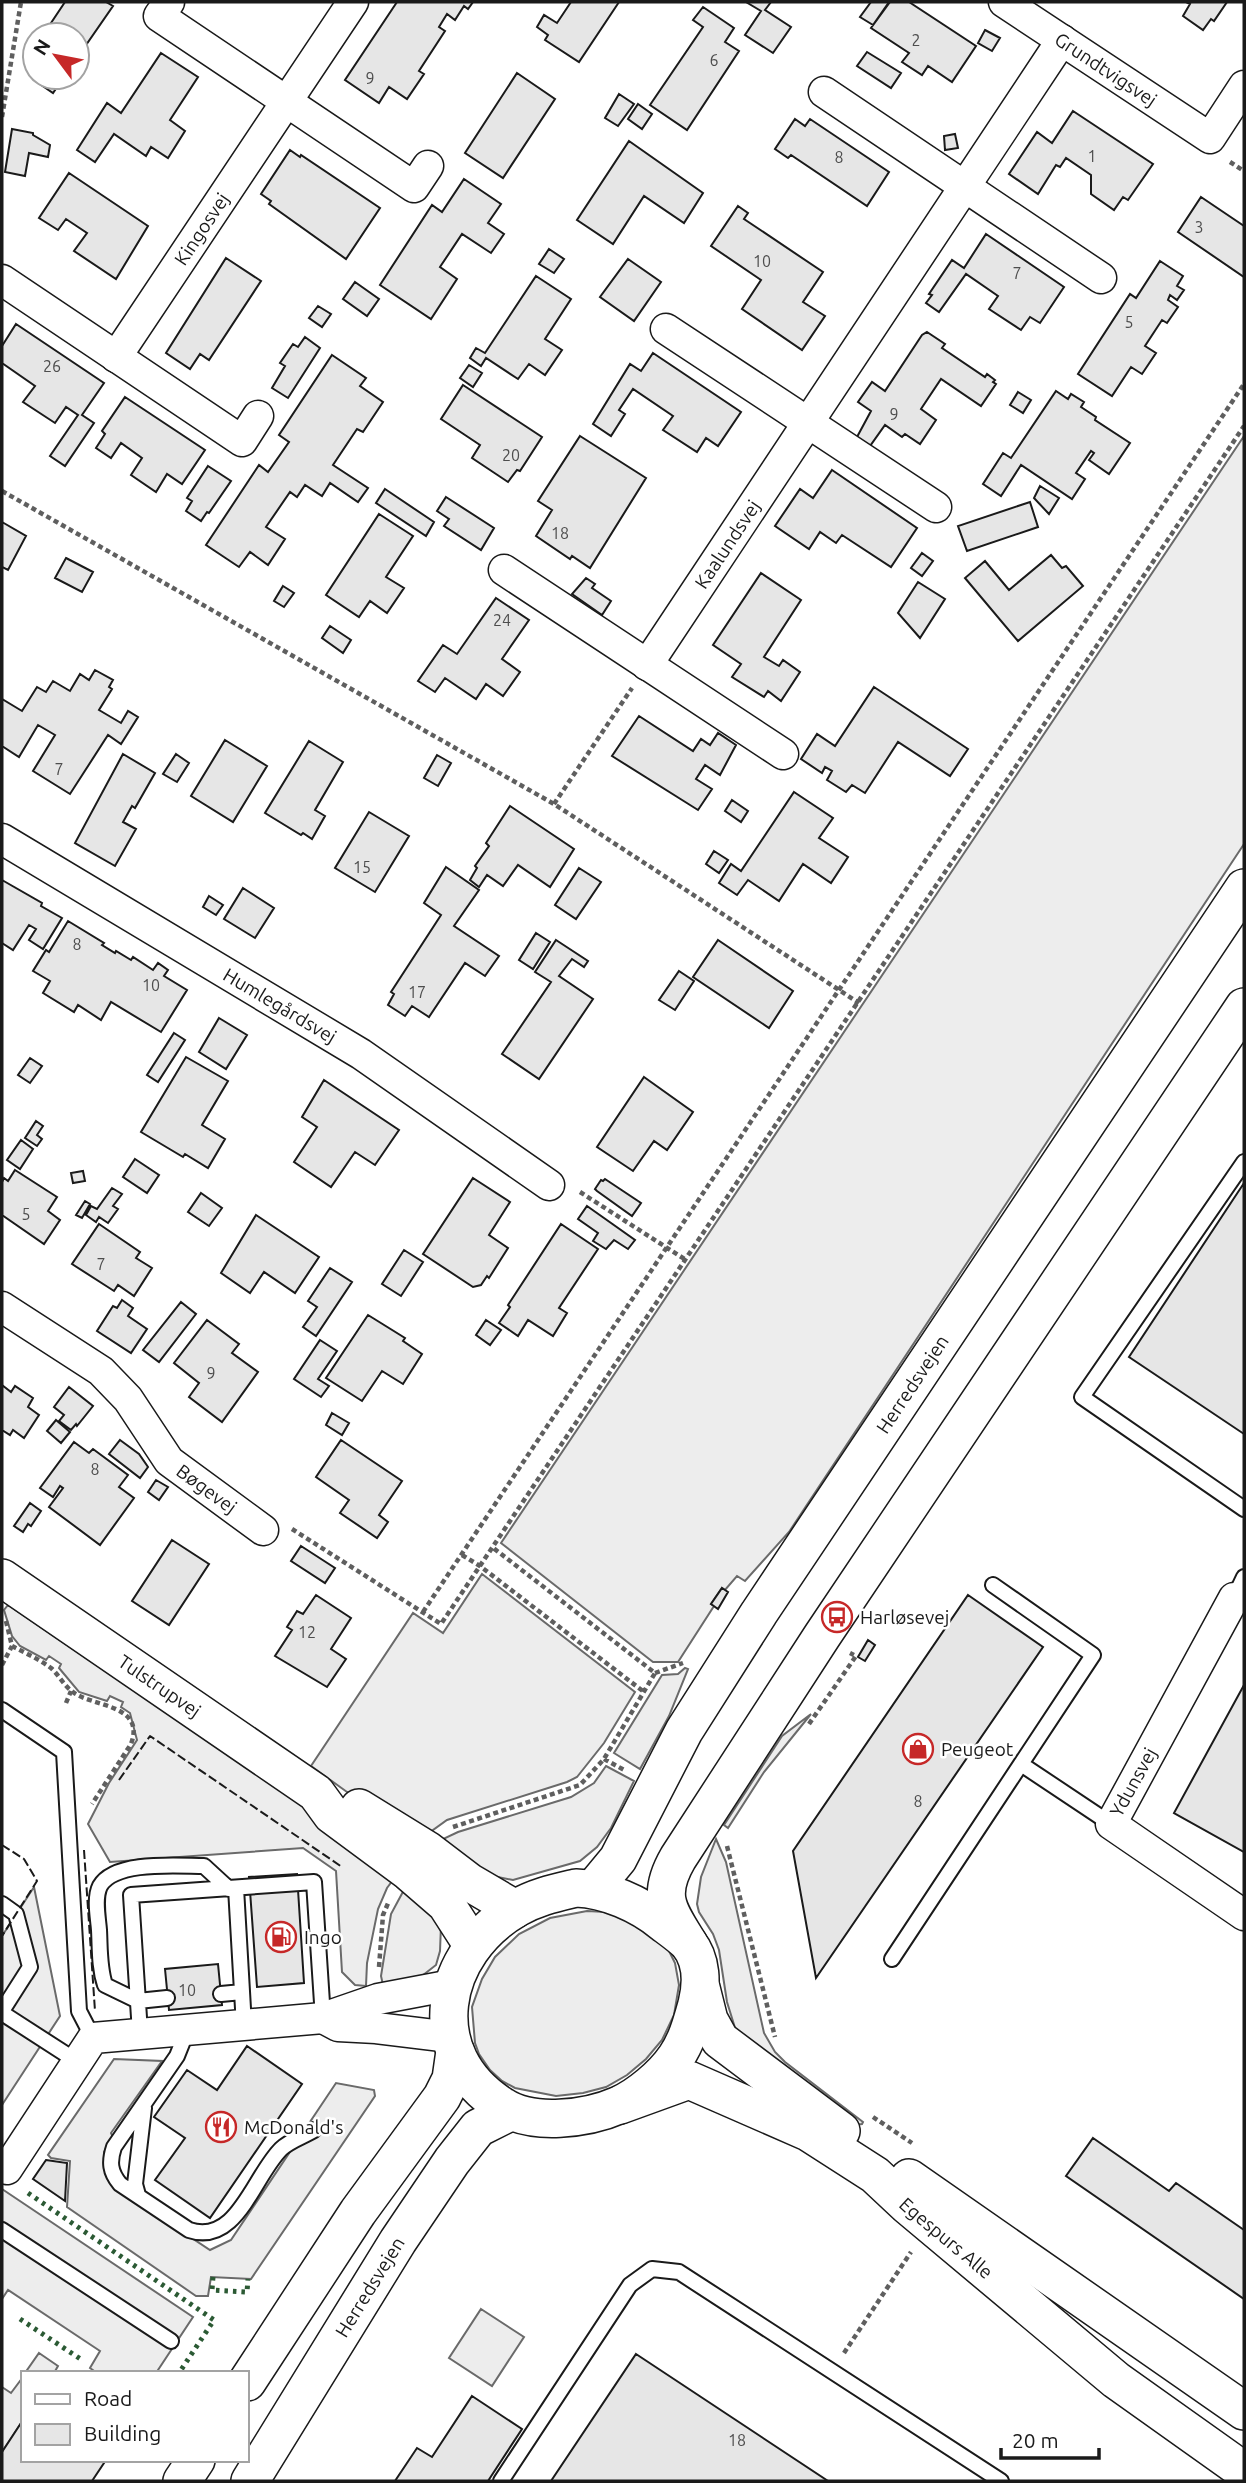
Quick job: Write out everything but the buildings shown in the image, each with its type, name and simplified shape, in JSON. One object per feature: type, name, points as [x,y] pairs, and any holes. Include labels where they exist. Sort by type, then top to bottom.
[{"type":"street","points":[[169,2],[159,16],[414,187],[428,166]]},
{"type":"street","name":"Kingosvej","points":[[116,357],[353,2]]},
{"type":"street","name":"Grundtvigsvej","points":[[1004,2],[1210,138],[1244,86]]},
{"type":"street","name":"Kaalundsvej","points":[[647,665],[1062,40]]},
{"type":"street","points":[[824,92],[1101,278]]},
{"type":"street","points":[[2,280],[242,440],[258,416]]},
{"type":"street","points":[[666,329],[936,507]]},
{"type":"street","points":[[504,570],[783,754]]},
{"type":"street","name":"Humlegårdsvej","points":[[2,839],[361,1054],[549,1185]]},
{"type":"street","name":"Herredsvejen","points":[[594,1888],[618,1859],[684,1731],[759,1613],[1244,888]]},
{"type":"street","points":[[452,2044],[467,2076],[488,2098],[510,2112],[548,2120],[584,2115],[620,2105],[653,2081],[675,2058],[691,2028],[701,1988],[699,1968],[689,1944],[668,1909],[666,1895],[671,1869],[1244,1007]]},
{"type":"street","name":"Bøgevej","points":[[2,1307],[101,1371],[128,1399],[169,1461],[263,1530]]},
{"type":"street","name":"Tulstrupvej","points":[[2,1578],[316,1793],[348,1801],[418,1861],[473,1945]]},
{"type":"street","name":"Ydunsvej","points":[[1239,1587],[1111,1824],[1244,1915]]},
{"type":"street","name":"Tulstrupvej","points":[[418,1861],[469,1882],[515,1909]]},
{"type":"street","points":[[248,2380],[358,2213],[442,2097],[451,2078],[452,2044],[448,2014],[452,1984],[473,1945],[492,1926],[515,1909],[542,1895],[576,1888],[594,1888],[655,1917],[689,1944]]},
{"type":"street","points":[[4,2173],[85,2050],[140,2034],[323,2018],[378,1999],[452,1984]]},
{"type":"street","name":"Egespurs Alle","points":[[701,1988],[709,2020],[720,2040],[859,2144],[1244,2411]]},
{"type":"street","points":[[323,2018],[338,2026],[376,2028],[452,2044]]},
{"type":"street","name":"Egespurs Alle","points":[[620,2105],[689,2080],[808,2132],[875,2175],[907,2206],[1116,2380],[1244,2471]]},
{"type":"street","name":"Herredsvejen","points":[[250,2481],[398,2241],[452,2161],[478,2128],[510,2112]]},
{"type":"street","points":[[182,2481],[195,2462]]},
{"type":"lane","points":[[1244,1162],[1082,1397],[1244,1509]]},
{"type":"lane","points":[[892,1959],[1093,1655],[993,1585]]},
{"type":"lane","points":[[2,1710],[64,1752],[79,2011],[85,2050]]},
{"type":"lane","points":[[1021,1764],[1111,1824]]},
{"type":"lane","points":[[167,1998],[138,2001],[110,1989],[105,1984],[97,1900],[99,1888],[105,1880],[124,1870],[204,1866],[232,1888],[244,2026]]},
{"type":"lane","points":[[140,2034],[131,1895],[314,1882],[323,2018]]},
{"type":"lane","points":[[2,1905],[16,1914],[30,1967],[2,2012],[85,2050]]},
{"type":"lane","points":[[221,1994],[242,1992]]},
{"type":"lane","points":[[187,2031],[177,2056],[114,2147],[110,2160],[113,2175],[120,2184],[189,2230],[200,2234],[219,2230],[232,2220],[281,2148],[314,2130]]},
{"type":"lane","points":[[138,2195],[135,2183],[144,2103]]},
{"type":"lane","points":[[2,2230],[171,2341]]},
{"type":"lane","points":[[500,2481],[630,2285],[652,2269],[679,2272],[1001,2481]]},
{"type":"path","points":[[2,117],[21,2]]},
{"type":"path","points":[[423,1612],[1244,384]]},
{"type":"path","points":[[263,1530],[283,1523],[441,1624],[1244,426]]},
{"type":"path","points":[[2,491],[554,804],[859,1003]]},
{"type":"path","points":[[554,804],[647,665]]},
{"type":"path","points":[[549,1185],[572,1186],[686,1260]]},
{"type":"path","points":[[378,1999],[383,1914],[392,1893],[442,1830],[580,1785],[604,1759],[656,1673],[492,1548]]},
{"type":"path","points":[[462,1555],[644,1692]]},
{"type":"path","points":[[2,1665],[12,1646],[5,1617]]},
{"type":"path","points":[[12,1646],[52,1668],[79,1696],[116,1708],[125,1714],[131,1724],[134,1736],[82,1822],[68,1833]]},
{"type":"path","points":[[66,1703],[71,1690]]},
{"type":"path","points":[[604,1759],[655,1786]]},
{"type":"path","points":[[703,1818],[717,1829],[730,1853],[770,2025],[779,2046]]},
{"type":"path","points":[[868,2113],[914,2144]]},
{"type":"path","points":[[832,2371],[930,2224]]},
{"type":"shaded area","points":[[1244,436],[1244,844],[789,1532],[745,1581],[737,1576],[725,1590],[722,1588],[711,1604],[714,1606],[678,1662],[653,1662],[501,1543]]},
{"type":"shaded area","points":[[482,1574],[635,1692],[604,1743],[577,1777],[447,1820],[426,1835],[347,1792],[311,1766],[413,1613],[443,1633]]},
{"type":"shaded area","points":[[8,1605],[324,1819],[396,1876],[387,1888],[378,1909],[367,1963],[366,1986],[355,1985],[342,1972],[336,1871],[303,1848],[110,1862],[88,1824],[109,1783],[137,1740],[130,1713],[121,1707],[123,1702],[110,1696],[107,1701],[79,1692],[59,1668],[61,1664],[49,1656],[46,1660],[20,1646],[12,1636],[4,1610]]},
{"type":"shaded area","points":[[685,1668],[688,1669],[669,1716],[640,1769],[614,1753],[662,1675],[678,1674]]},
{"type":"shaded area","points":[[811,1714],[764,1772],[728,1828],[724,1825],[782,1736]]},
{"type":"shaded area","points":[[606,1766],[634,1781],[611,1828],[597,1847],[580,1861],[513,1880],[493,1876],[439,1843],[458,1832],[571,1797],[594,1783]]},
{"type":"shaded area","points":[[716,1839],[726,1862],[764,2033],[775,2052],[785,2062],[863,2122],[862,2124],[855,2125],[736,2031],[727,2002],[719,1950],[697,1904],[701,1877]]},
{"type":"shaded area","points":[[34,1887],[60,2016],[2,2105],[2,1936]]},
{"type":"shaded area","points":[[405,1888],[441,1925],[440,1951],[436,1965],[418,1979],[383,1985],[381,1976],[391,1914]]},
{"type":"shaded area","points":[[587,1911],[632,1917],[667,1947],[675,1963],[679,1985],[674,2015],[662,2040],[646,2059],[627,2075],[606,2087],[556,2096],[515,2088],[490,2070],[475,2043],[472,2007],[482,1979],[495,1957],[519,1934],[550,1918]]},
{"type":"shaded area","points":[[114,2059],[162,2061],[111,2133],[113,2137],[104,2152],[106,2176],[115,2187],[210,2250],[231,2240],[336,2083],[374,2090],[375,2096],[251,2279],[211,2277],[208,2296],[196,2296],[67,2207],[70,2161],[51,2158],[48,2155]]},
{"type":"shaded area","points":[[2,2189],[193,2317],[157,2371],[94,2371],[90,2368],[100,2351],[8,2290],[2,2299]]},
{"type":"shaded area","points":[[481,2309],[524,2337],[492,2386],[449,2358]]},
{"type":"shaded area","points":[[39,2353],[58,2366],[55,2371],[26,2371]]},
{"type":"shaded area","points":[[21,2380],[21,2423],[2,2452],[2,2387],[11,2393]]},
{"type":"hedge","points":[[28,2193],[214,2320],[180,2371]]},
{"type":"hedge","points":[[213,2277],[212,2290],[247,2292],[248,2279]]},
{"type":"hedge","points":[[20,2319],[82,2360]]},
{"type":"fence","points":[[119,1780],[150,1736],[342,1867]]},
{"type":"fence","points":[[2,1845],[24,1859],[37,1881],[2,1936]]},
{"type":"fence","points":[[84,1850],[95,2011]]},
{"type":"place","name":"Harløsevej","points":[[837,1617]]},
{"type":"place","name":"Peugeot","points":[[918,1749]]},
{"type":"place","name":"Ingo","points":[[281,1937]]},
{"type":"place","name":"McDonald's","points":[[221,2127]]}]
